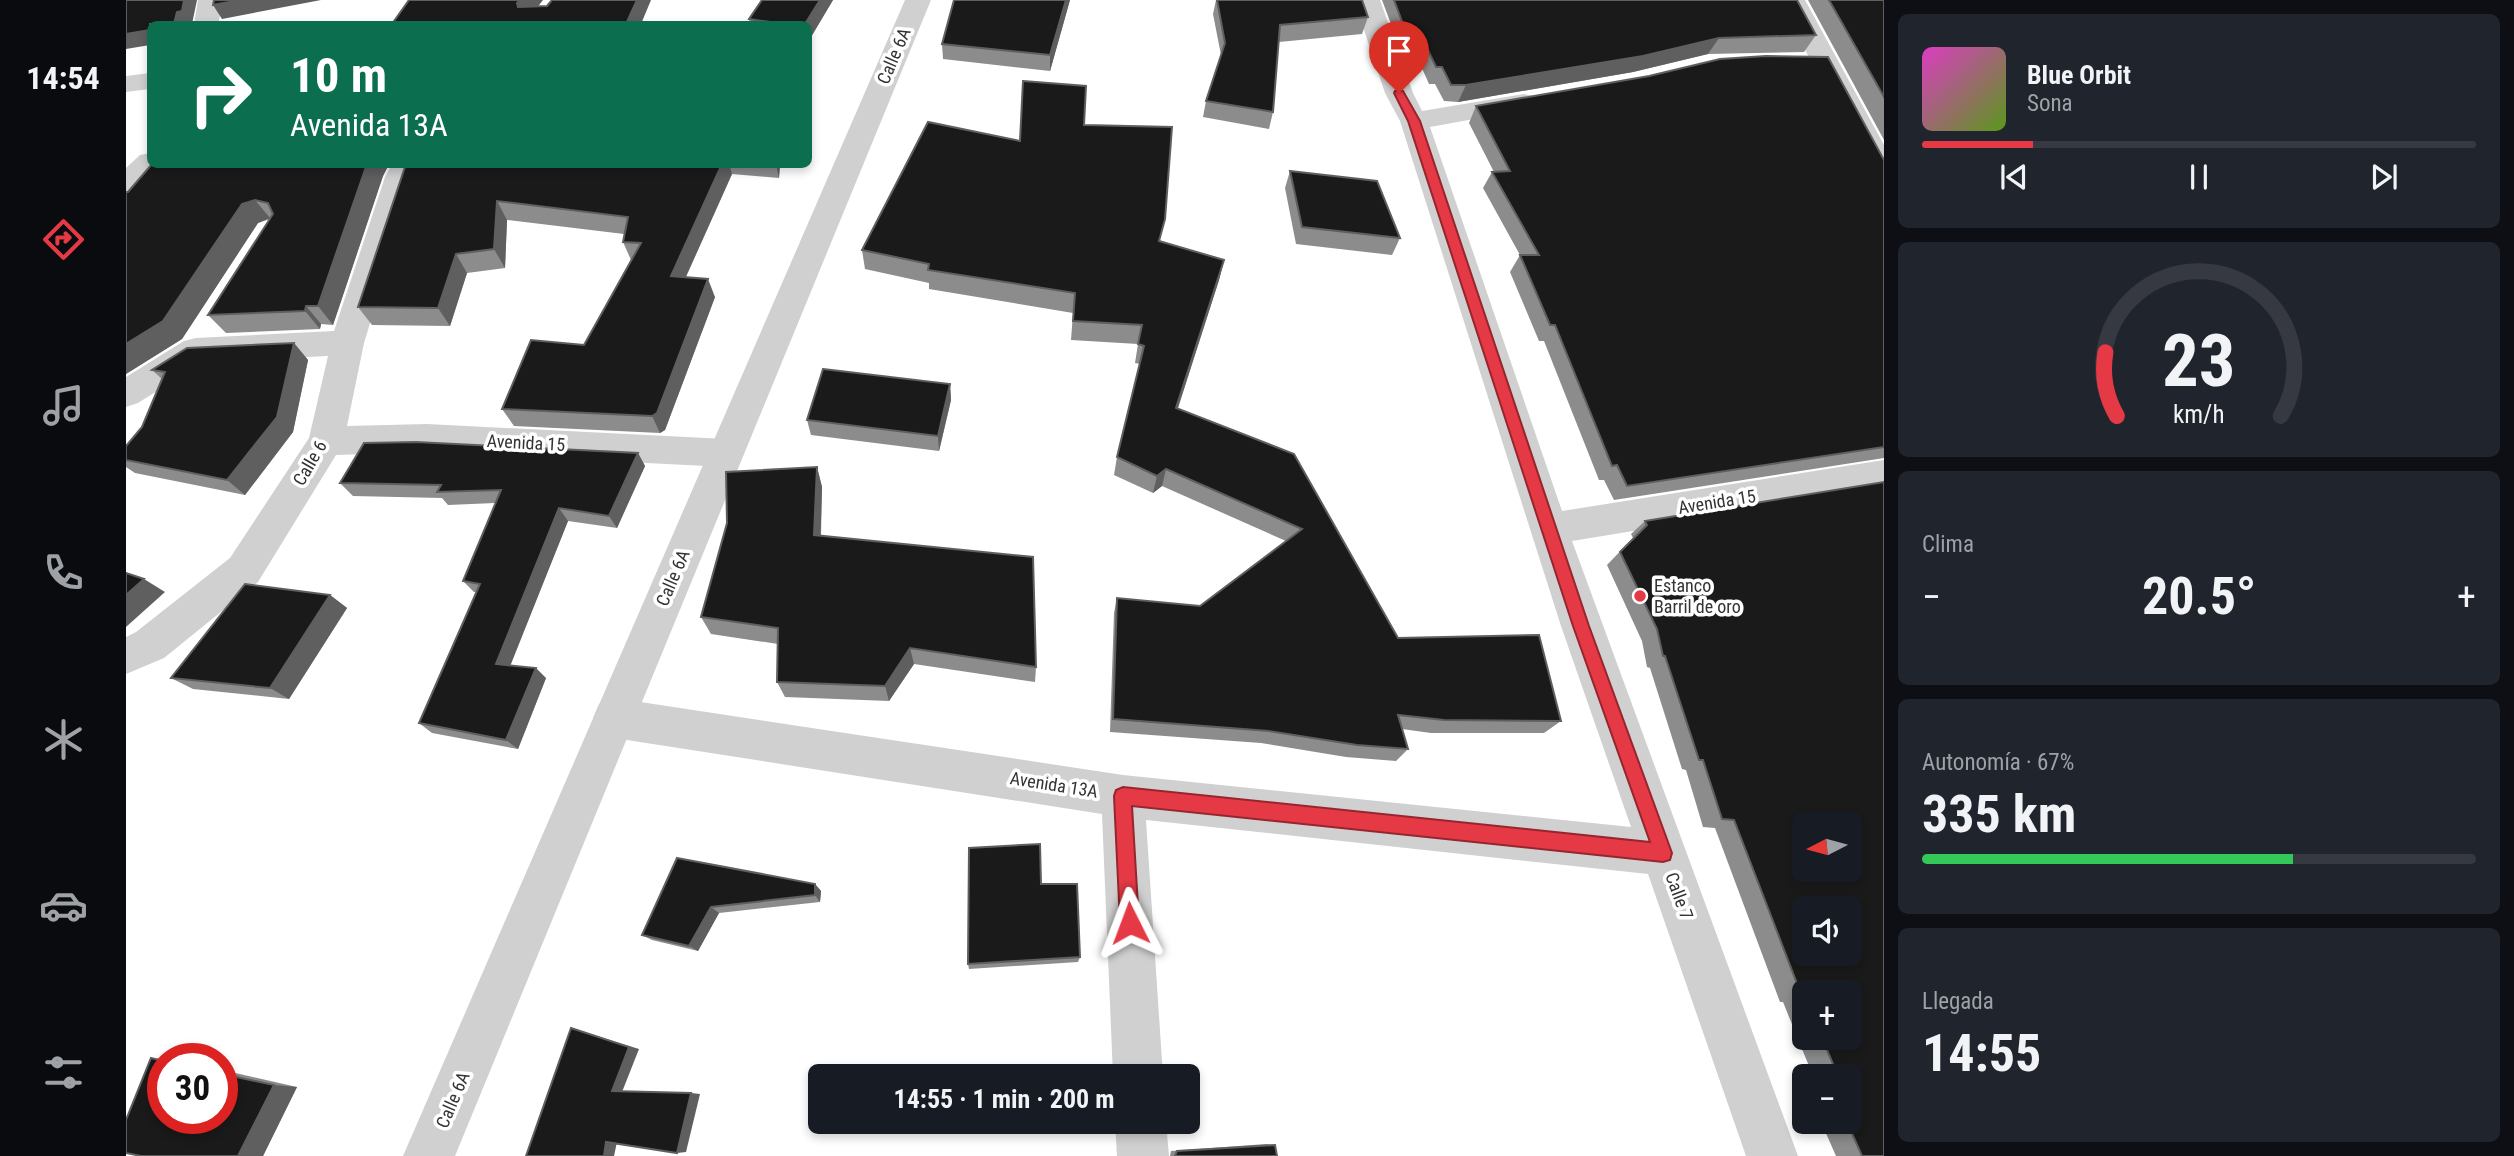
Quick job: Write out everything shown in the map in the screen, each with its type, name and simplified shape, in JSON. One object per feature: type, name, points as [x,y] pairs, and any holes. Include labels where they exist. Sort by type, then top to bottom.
[{"type":"street","points":[[207,21],[211,0]]},
{"type":"street","name":"Calle 6A","points":[[429,1156],[918,0]]},
{"type":"street","name":"Calle 7","points":[[1367,0],[1399,93],[1414,121],[1581,626],[1772,1156]]},
{"type":"street","points":[[1792,0],[1814,63],[1884,172]]},
{"type":"street","points":[[126,84],[147,81]]},
{"type":"street","points":[[1414,121],[1545,98]]},
{"type":"street","points":[[126,185],[147,165]]},
{"type":"street","name":"Calle 6","points":[[126,656],[150,645],[244,570],[326,441],[347,343],[372,260],[405,168]]},
{"type":"street","points":[[126,394],[196,350],[217,317]]},
{"type":"street","points":[[196,350],[347,343]]},
{"type":"street","name":"Avenida 15","points":[[326,441],[427,438],[726,453]]},
{"type":"street","name":"Avenida 15","points":[[1550,529],[1884,475]]},
{"type":"street","name":"Avenida 13A","points":[[614,718],[1123,796],[1663,853]]},
{"type":"street","points":[[1123,796],[1137,1064]]},
{"type":"street","points":[[1142,1134],[1143,1156]]},
{"type":"building","points":[[126,0],[184,0],[182,11],[177,12],[175,21],[147,21],[147,30],[126,34]]},
{"type":"building","points":[[214,0],[240,0],[213,5]]},
{"type":"building","points":[[409,0],[520,0],[518,7],[547,6],[552,0],[637,0],[627,21],[394,21]]},
{"type":"building","points":[[762,0],[820,0],[807,21],[749,19]]},
{"type":"building","points":[[954,0],[1066,0],[1050,55],[942,44]]},
{"type":"building","points":[[1217,0],[1362,0],[1368,17],[1280,25],[1273,112],[1206,101],[1225,43]]},
{"type":"building","points":[[1394,0],[1797,0],[1816,35],[1719,38],[1643,56],[1466,85],[1451,85],[1442,67],[1436,67],[1419,31],[1406,32]]},
{"type":"building","points":[[1829,0],[1884,0],[1884,97]]},
{"type":"building","points":[[1766,56],[1828,57],[1884,160],[1884,447],[1627,486],[1617,465],[1612,466],[1555,325],[1550,325],[1520,255],[1539,255],[1492,172],[1510,171],[1476,106],[1649,76],[1720,59]]},
{"type":"building","points":[[1023,81],[1086,86],[1084,125],[1172,127],[1165,219],[1159,241],[1224,260],[1176,408],[1294,454],[1398,638],[1539,635],[1561,721],[1444,720],[1398,715],[1408,749],[1357,745],[1269,731],[1113,719],[1117,598],[1200,606],[1302,529],[1166,469],[1157,476],[1117,457],[1144,346],[1138,344],[1142,325],[1073,321],[1075,293],[928,270],[929,264],[862,250],[928,122],[1020,141]]},
{"type":"building","points":[[149,168],[366,168],[318,306],[306,306],[305,311],[208,315],[273,214],[268,203],[255,200],[242,204],[163,321],[126,344],[128,192]]},
{"type":"building","points":[[405,168],[720,168],[671,276],[708,279],[657,413],[652,416],[502,409],[531,340],[584,345],[641,243],[623,242],[628,217],[497,201],[494,249],[456,254],[438,308],[358,307]]},
{"type":"building","points":[[1290,171],[1377,181],[1400,238],[1302,227]]},
{"type":"building","points":[[294,343],[277,417],[227,480],[126,460],[126,446],[142,427],[165,372],[152,370],[187,348]]},
{"type":"building","points":[[823,369],[950,384],[938,436],[807,420]]},
{"type":"building","points":[[416,442],[638,453],[609,516],[559,508],[496,664],[536,668],[506,740],[419,723],[480,584],[463,581],[501,490],[437,492],[441,485],[340,483],[364,443]]},
{"type":"building","points":[[817,467],[814,535],[1033,557],[1036,667],[910,648],[885,686],[777,682],[778,628],[701,617],[727,523],[726,472]]},
{"type":"building","points":[[1884,482],[1884,1156],[1862,1156],[1852,1134],[1862,1134],[1862,1064],[1833,1064],[1827,1050],[1862,1050],[1862,980],[1796,980],[1734,820],[1722,819],[1703,760],[1699,760],[1663,656],[1657,629],[1620,552],[1647,525],[1645,521]]},
{"type":"building","points":[[126,573],[144,579],[126,595]]},
{"type":"building","points":[[245,584],[330,595],[270,688],[171,678]]},
{"type":"building","points":[[1040,844],[1041,884],[1077,884],[1080,957],[968,964],[969,848]]},
{"type":"building","points":[[677,858],[815,884],[815,895],[711,907],[689,946],[642,935]]},
{"type":"building","points":[[571,1028],[629,1047],[612,1091],[691,1093],[677,1153],[606,1142],[604,1156],[526,1156]]},
{"type":"building","points":[[147,1068],[147,1134],[238,1134],[238,1077],[274,1085],[238,1156],[141,1156],[126,1153],[126,1120]]},
{"type":"building","points":[[1275,1145],[1277,1156],[1175,1156],[1177,1151]]},
{"type":"place","name":"Estanco Barril de oro","points":[[1640,596]]},
{"type":"route","points":[[1130,923],[1123,796],[1663,853],[1581,626],[1414,121],[1399,93]]}]
